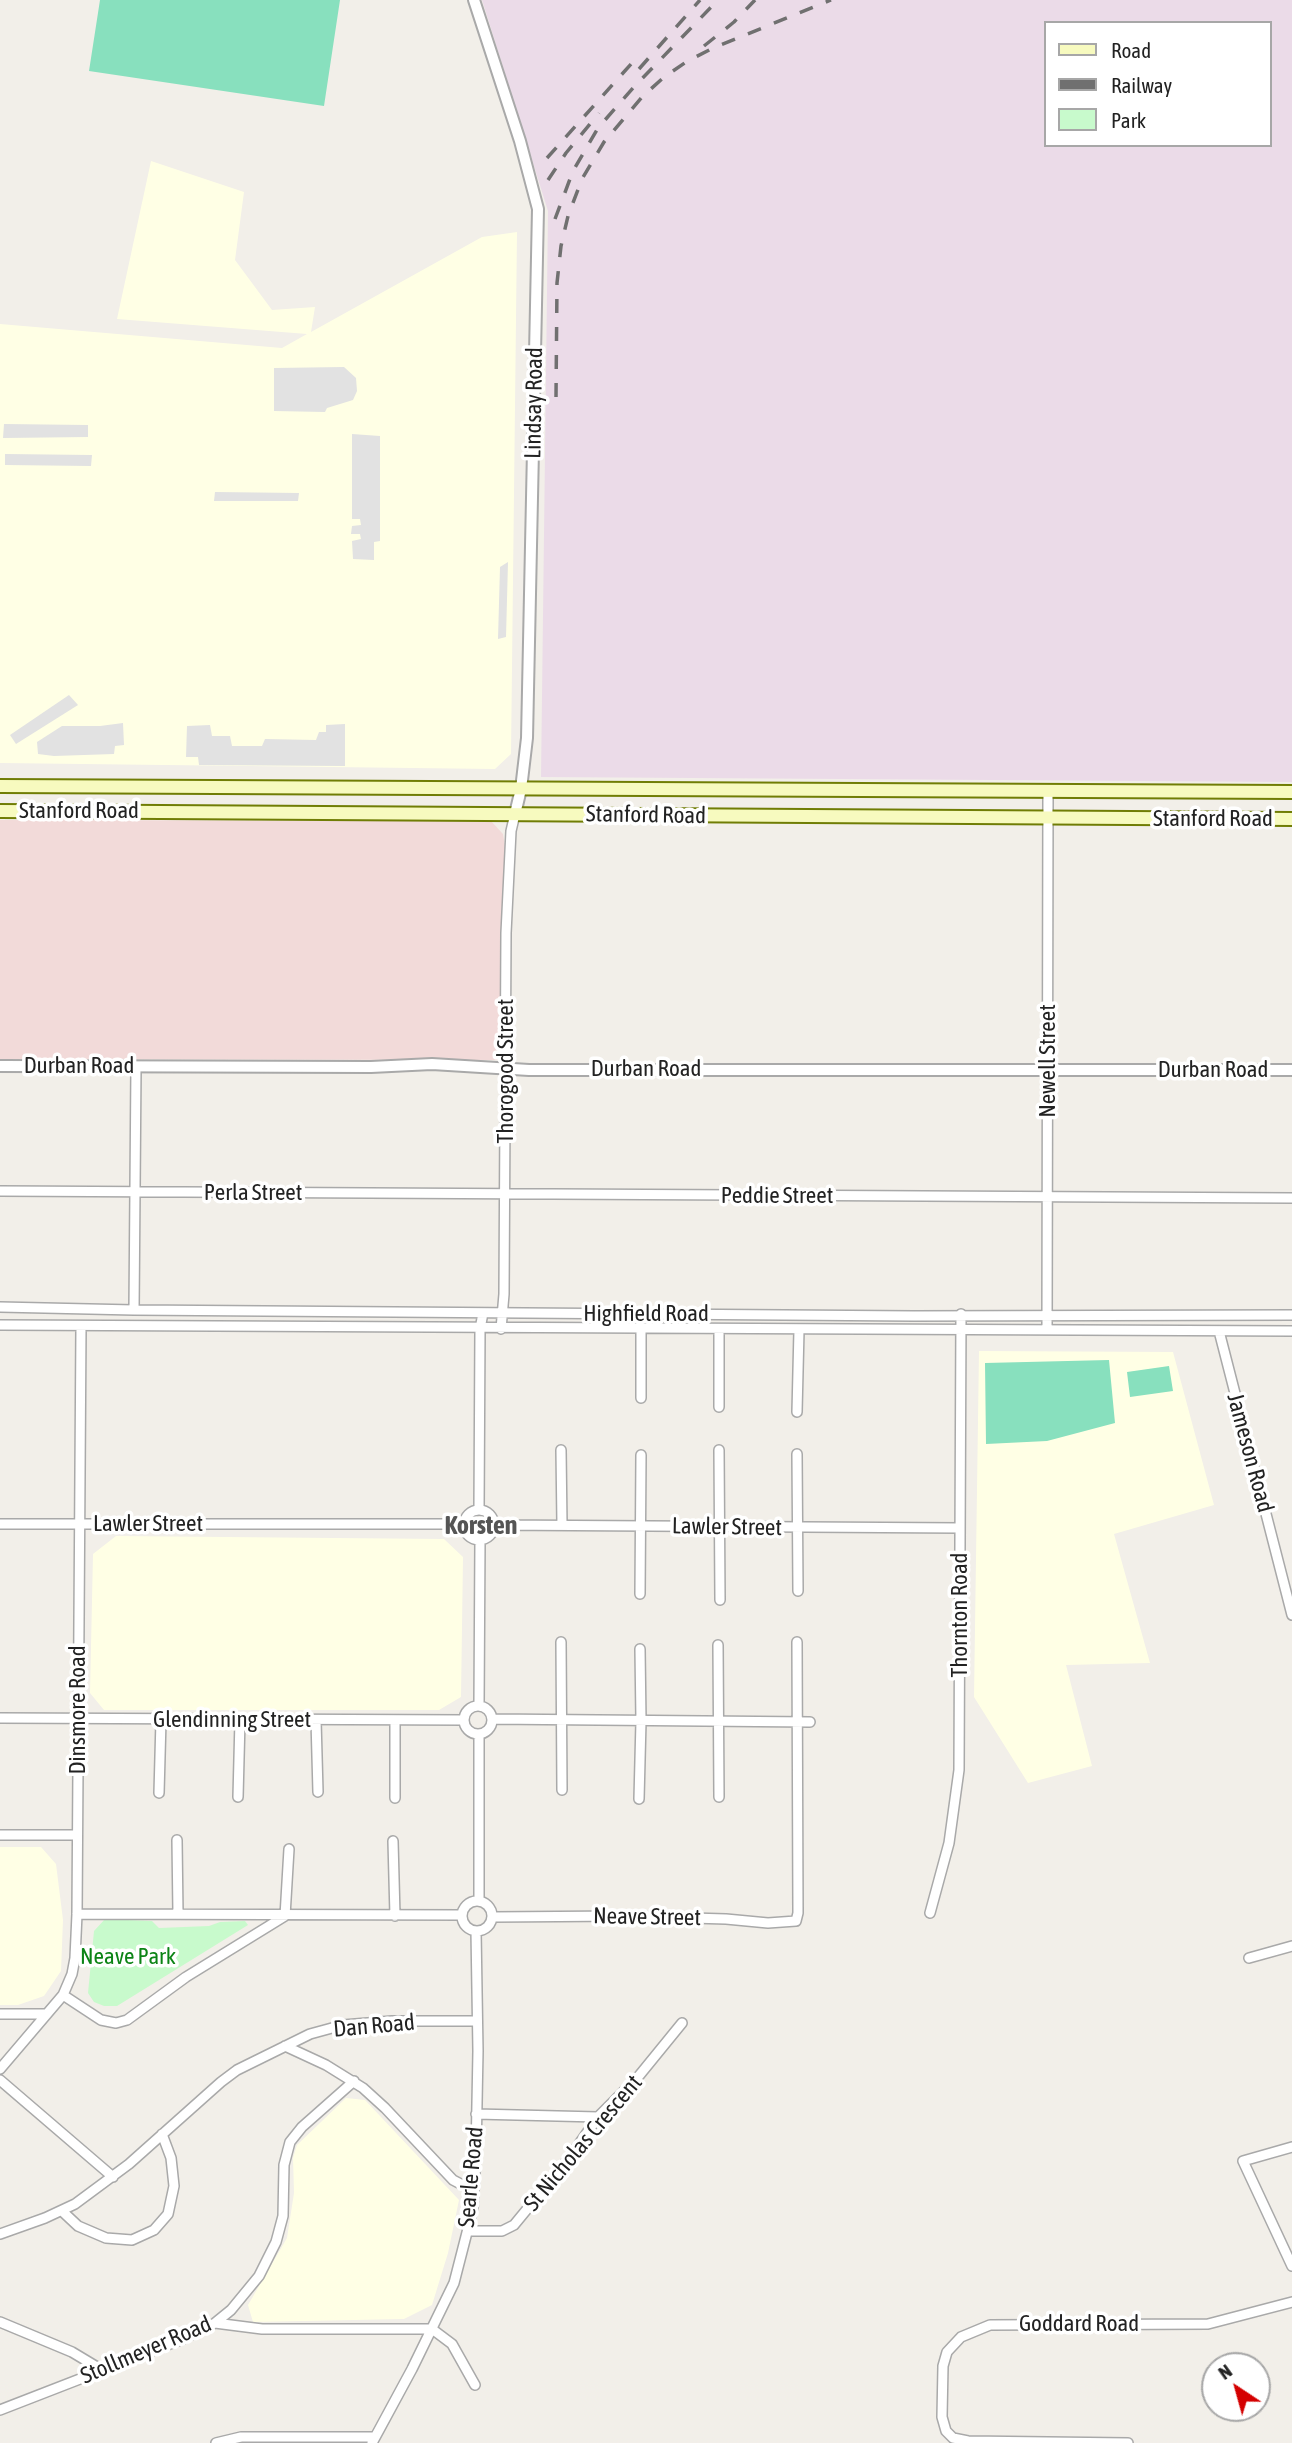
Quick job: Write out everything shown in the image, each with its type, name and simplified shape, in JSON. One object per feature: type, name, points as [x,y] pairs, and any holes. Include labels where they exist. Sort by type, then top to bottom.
[{"type":"main road","name":"Stanford Road","points":[[0,786],[1292,792]]},
{"type":"main road","name":"Stanford Road","points":[[0,811],[1292,819]]},
{"type":"street","name":"Lindsay Road","points":[[474,0],[520,141],[538,209],[527,738],[521,789],[514,814]]},
{"type":"street","name":"Newell Street","points":[[1046,1330],[1048,791]]},
{"type":"street","name":"Thorogood Street","points":[[501,1329],[506,1195],[506,933],[514,814]]},
{"type":"street","name":"Durban Road","points":[[0,1066],[371,1067],[432,1064],[505,1069],[1292,1070]]},
{"type":"street","points":[[134,1310],[136,1067]]},
{"type":"street","name":"Perla Street","points":[[0,1191],[506,1195]]},
{"type":"street","name":"Peddie Street","points":[[506,1195],[1292,1198]]},
{"type":"street","name":"Highfield Road","points":[[0,1307],[483,1313],[1292,1315]]},
{"type":"street","points":[[419,1312],[420,1329]]},
{"type":"street","points":[[480,1510],[480,1329],[483,1313]]},
{"type":"street","name":"Thornton Road","points":[[930,1913],[949,1843],[959,1770],[961,1314]]},
{"type":"street","name":"Highfield Road","points":[[0,1325],[1292,1332]]},
{"type":"street","name":"Dinsmore Road","points":[[0,2069],[62,1995],[72,1974],[75,1958],[78,1914],[81,1326]]},
{"type":"street","points":[[641,1329],[641,1398]]},
{"type":"street","points":[[719,1329],[719,1407]]},
{"type":"street","points":[[797,1412],[799,1330]]},
{"type":"street","name":"Jameson Road","points":[[1219,1331],[1288,1586],[1292,1615]]},
{"type":"street","points":[[561,1450],[562,1525]]},
{"type":"street","points":[[719,1450],[720,1600]]},
{"type":"street","points":[[797,1454],[798,1591]]},
{"type":"street","points":[[640,1594],[641,1455]]},
{"type":"street","points":[[480,1510],[490,1514],[495,1525],[492,1534],[480,1540],[468,1536],[464,1524],[469,1514],[480,1510]]},
{"type":"street","name":"Lawler Street","points":[[0,1524],[464,1524]]},
{"type":"street","name":"Lawler Street","points":[[495,1525],[960,1528]]},
{"type":"street","points":[[479,1705],[480,1540]]},
{"type":"street","points":[[561,1642],[562,1790]]},
{"type":"street","points":[[797,1642],[797,1721]]},
{"type":"street","points":[[718,1645],[719,1797]]},
{"type":"street","points":[[639,1799],[640,1649]]},
{"type":"street","points":[[479,1705],[489,1710],[492,1719],[488,1730],[479,1734],[468,1730],[464,1720],[468,1709],[479,1705]]},
{"type":"street","name":"Glendinning Street","points":[[0,1718],[464,1720]]},
{"type":"street","points":[[492,1719],[810,1722]]},
{"type":"street","points":[[159,1793],[161,1720]]},
{"type":"street","points":[[238,1797],[240,1720]]},
{"type":"street","points":[[316,1720],[318,1792]]},
{"type":"street","points":[[395,1720],[395,1798]]},
{"type":"street","name":"Neave Street","points":[[493,1917],[639,1917],[793,1922],[797,1917],[797,1721]]},
{"type":"street","points":[[478,1901],[479,1734]]},
{"type":"street","points":[[0,1835],[77,1835]]},
{"type":"street","points":[[177,1840],[178,1914]]},
{"type":"street","points":[[393,1841],[396,1916]]},
{"type":"street","points":[[285,1916],[289,1849]]},
{"type":"street","points":[[478,1901],[489,1906],[493,1917],[486,1929],[476,1931],[468,1928],[462,1915],[466,1906],[478,1901]]},
{"type":"street","points":[[78,1914],[462,1915]]},
{"type":"street","points":[[62,1995],[100,2020],[116,2023],[127,2020],[186,1977],[285,1916]]},
{"type":"street","name":"Searle Road","points":[[373,2440],[454,2283],[468,2231],[474,2191],[476,1931]]},
{"type":"street","points":[[1249,1958],[1292,1946]]},
{"type":"street","points":[[0,2014],[47,2014]]},
{"type":"street","name":"Dan Road","points":[[0,2234],[62,2211],[113,2177],[237,2070],[310,2034],[344,2025],[392,2021],[477,2021]]},
{"type":"street","name":"St Nicholas Crescent","points":[[468,2231],[502,2231],[514,2225],[570,2157],[598,2117],[638,2077],[682,2023]]},
{"type":"street","points":[[285,2046],[354,2081],[385,2108],[453,2180],[474,2191]]},
{"type":"street","points":[[0,2080],[113,2177]]},
{"type":"street","name":"Stollmeyer Road","points":[[0,2410],[183,2339],[215,2323],[245,2296],[272,2253],[283,2216],[284,2165],[290,2142],[302,2127],[354,2081]]},
{"type":"street","points":[[476,2114],[598,2117]]},
{"type":"street","points":[[62,2211],[78,2226],[99,2236],[123,2240],[147,2235],[168,2214],[173,2197],[171,2158],[162,2134]]},
{"type":"street","points":[[1292,2147],[1243,2161],[1292,2266]]},
{"type":"street","name":"Goddard Road","points":[[1128,2443],[962,2441],[949,2435],[943,2425],[944,2358],[950,2347],[959,2339],[984,2327],[1011,2323],[1208,2324],[1292,2302]]},
{"type":"street","points":[[0,2322],[72,2351],[102,2370]]},
{"type":"street","points":[[215,2323],[262,2329],[432,2329],[452,2344],[475,2385]]},
{"type":"street","points":[[216,2443],[241,2437],[373,2440]]},
{"type":"shaded area","points":[[482,0],[1292,0],[1292,782],[541,777],[548,211]]},
{"type":"shaded area","points":[[151,161],[244,192],[235,260],[272,310],[315,307],[311,332],[482,237],[517,232],[511,754],[495,769],[0,763],[0,324],[282,348],[307,334],[117,319]]},
{"type":"shaded area","points":[[344,367],[356,378],[357,391],[353,400],[327,408],[325,412],[274,411],[274,368]]},
{"type":"shaded area","points":[[4,424],[88,425],[88,437],[3,438]]},
{"type":"shaded area","points":[[352,434],[380,436],[380,541],[374,542],[374,560],[353,559],[352,541],[361,539],[360,534],[351,534],[352,526],[361,525],[360,519],[352,519]]},
{"type":"shaded area","points":[[5,454],[92,455],[91,466],[5,465]]},
{"type":"shaded area","points":[[215,492],[299,493],[298,501],[214,501]]},
{"type":"shaded area","points":[[508,562],[506,637],[498,639],[500,567]]},
{"type":"shaded area","points":[[69,695],[78,705],[16,744],[10,735]]},
{"type":"shaded area","points":[[123,723],[124,745],[115,746],[114,754],[38,754],[37,742],[62,726]]},
{"type":"shaded area","points":[[345,724],[345,766],[199,765],[198,757],[186,757],[187,726],[210,725],[212,736],[230,736],[232,746],[262,746],[265,739],[316,740],[319,732],[326,732],[326,725]]},
{"type":"shaded area","points":[[0,820],[491,821],[503,834],[505,846],[499,1060],[0,1059]]},
{"type":"shaded area","points":[[979,1351],[1173,1352],[1214,1505],[1114,1534],[1150,1663],[1066,1665],[1092,1766],[1028,1783],[974,1697]]},
{"type":"shaded area","points":[[116,1536],[444,1539],[463,1557],[461,1697],[439,1710],[104,1710],[90,1693],[93,1554]]},
{"type":"shaded area","points":[[0,1847],[41,1847],[56,1864],[63,1920],[61,1971],[44,1996],[18,2005],[0,2005]]},
{"type":"shaded area","points":[[346,2098],[365,2100],[459,2200],[448,2253],[432,2305],[404,2319],[253,2322],[248,2305],[287,2238],[294,2193],[293,2158],[297,2145]]},
{"type":"green space","points":[[100,0],[340,0],[324,106],[89,71]]},
{"type":"green space","points":[[1109,1360],[1115,1423],[1047,1441],[986,1444],[985,1363]]},
{"type":"green space","points":[[1169,1366],[1173,1391],[1130,1397],[1127,1372]]},
{"type":"green space","name":"Neave Park","points":[[105,1919],[152,1921],[159,1928],[245,1921],[248,1925],[117,2006],[104,2006],[94,2002],[88,1993],[94,1931]]},
{"type":"railway","points":[[639,69],[700,0]]},
{"type":"railway","points":[[555,219],[573,171],[598,128],[718,0]]},
{"type":"railway","points":[[704,46],[734,22],[755,0]]},
{"type":"railway","points":[[556,397],[557,283],[561,246],[568,216],[582,179],[604,142],[643,96],[686,62],[713,48],[831,0]]},
{"type":"railway","points":[[547,158],[640,54]]},
{"type":"railway","points":[[548,180],[599,113]]},
{"type":"district","name":"Korsten","points":[[481,1526]]}]
